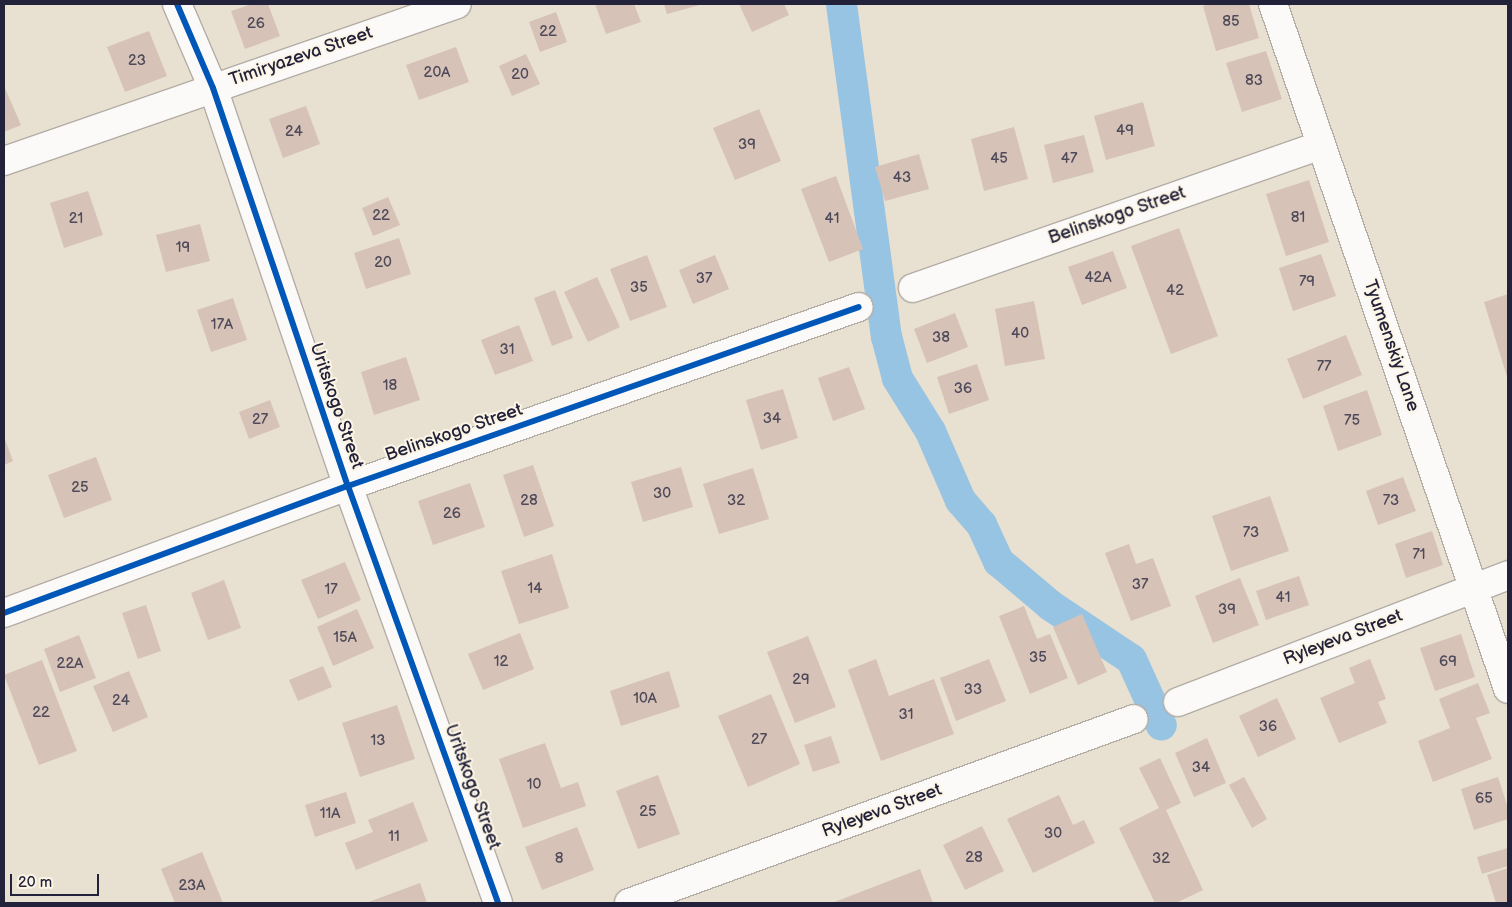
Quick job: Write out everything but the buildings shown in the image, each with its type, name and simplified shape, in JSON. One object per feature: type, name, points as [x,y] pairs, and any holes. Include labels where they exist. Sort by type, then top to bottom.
[{"type":"street","name":"Uritskogo Street","points":[[177,4],[213,88],[348,486],[498,903]]},
{"type":"street","name":"Timiryazeva Street","points":[[4,161],[457,4]]},
{"type":"street","name":"Tyumenskiy Lane","points":[[1273,4],[1508,689]]},
{"type":"street","name":"Belinskogo Street","points":[[913,288],[1321,145]]},
{"type":"street","name":"Belinskogo Street","points":[[4,613],[348,486],[859,307]]},
{"type":"street","name":"Ryleyeva Street","points":[[1178,702],[1508,575]]},
{"type":"street","name":"Ryleyeva Street","points":[[629,903],[1134,719]]},
{"type":"waterway","points":[[841,4],[886,336],[897,378],[930,431],[960,500],[981,524],[998,561],[1050,605],[1131,659],[1161,725]]},
{"type":"cycle path","points":[[177,4],[213,88],[348,486],[498,903]]},
{"type":"cycle path","points":[[4,613],[348,486],[859,307]]}]
